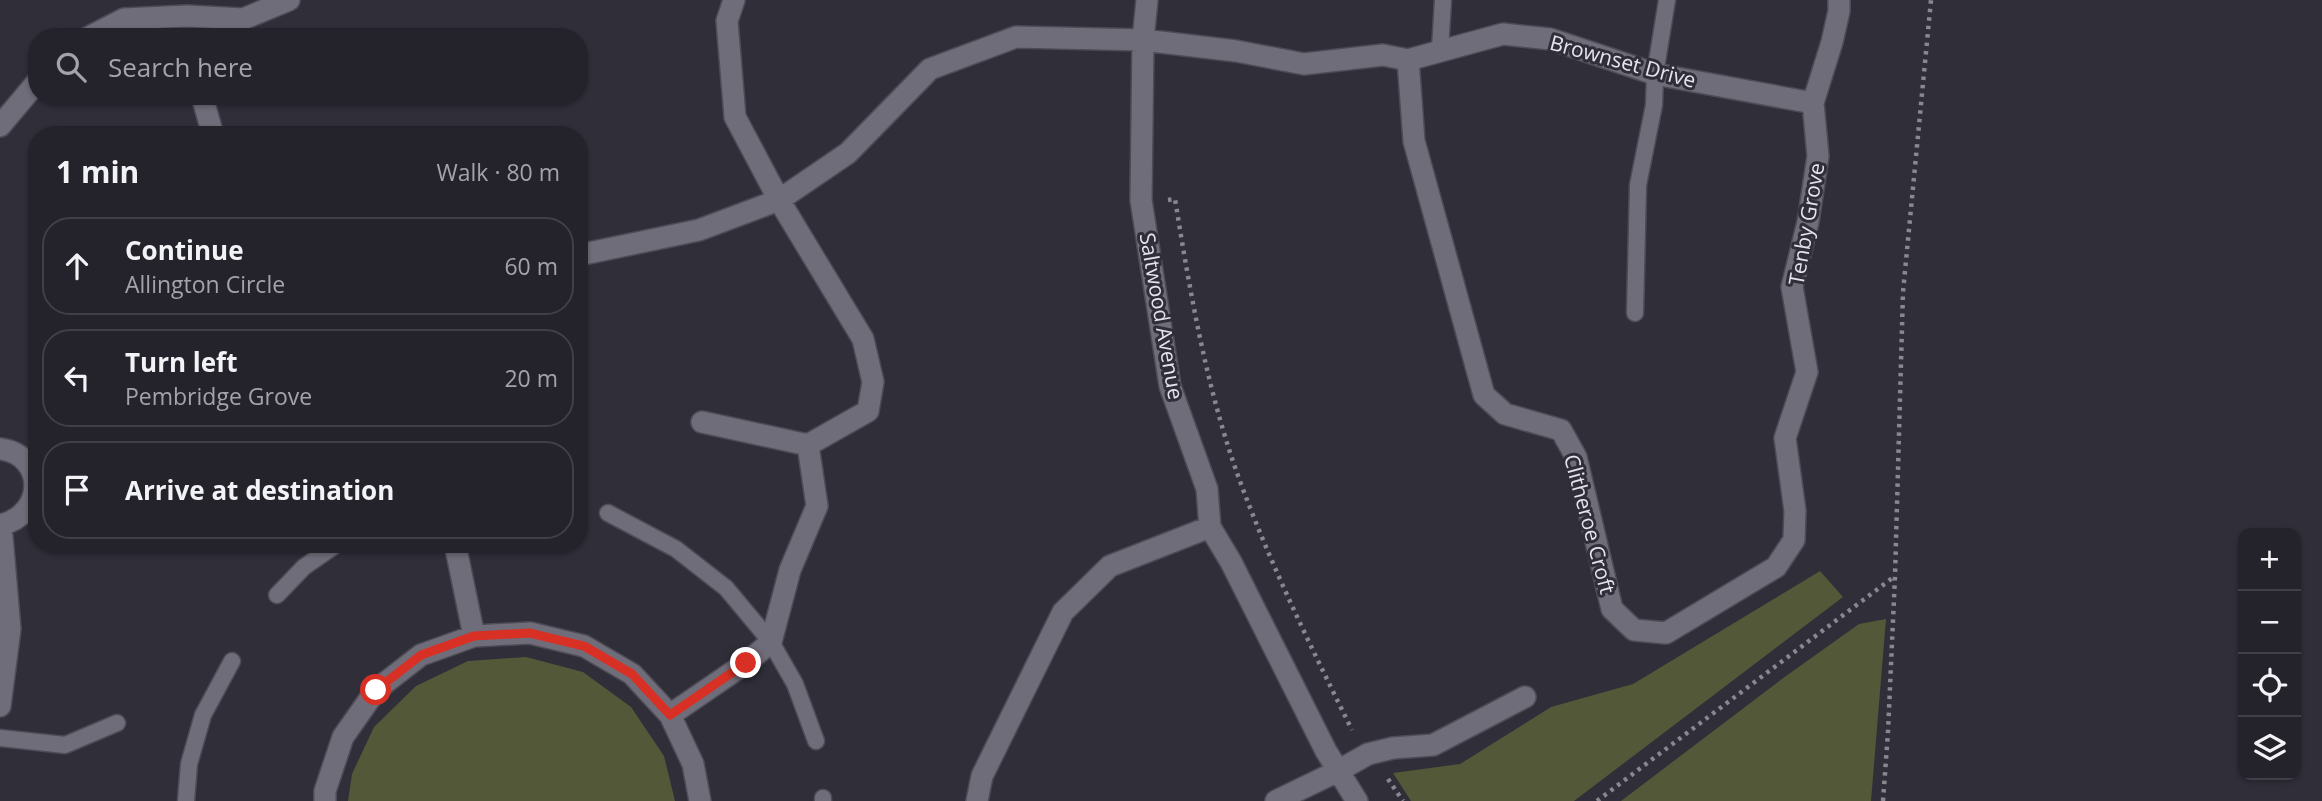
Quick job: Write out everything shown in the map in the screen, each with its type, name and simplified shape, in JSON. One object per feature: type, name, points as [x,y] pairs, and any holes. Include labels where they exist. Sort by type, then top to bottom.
[{"type":"street","points":[[106,28],[124,19],[189,26],[243,19],[289,0]]},
{"type":"street","points":[[702,422],[808,445],[868,411],[873,382],[863,339],[779,200],[736,117],[727,21],[734,0]]},
{"type":"street","name":"Saltwood Avenue","points":[[1147,0],[1143,40],[1141,200],[1170,386],[1207,489],[1210,527],[1231,562],[1338,771],[1357,801]]},
{"type":"street","name":"Tenby Grove","points":[[1776,567],[1794,540],[1795,511],[1785,438],[1807,372],[1792,287],[1808,222],[1818,156],[1813,103],[1832,42],[1839,0]]},
{"type":"street","name":"Brownset Drive","points":[[588,254],[699,230],[779,200],[848,153],[930,69],[1016,37],[1143,40],[1236,51],[1304,64],[1383,55],[1408,61],[1503,34],[1550,39],[1656,74],[1813,103]]},
{"type":"street","name":"Clitheroe Croft","points":[[1408,61],[1414,141],[1484,395],[1505,414],[1561,430],[1576,457],[1612,609],[1634,630],[1665,633],[1776,567]]},
{"type":"street","points":[[0,126],[28,93]]},
{"type":"street","points":[[205,105],[210,126]]},
{"type":"street","points":[[670,715],[746,663],[771,642],[790,570],[817,506],[808,445]]},
{"type":"street","points":[[0,449],[16,454],[28,466]]},
{"type":"street","points":[[0,706],[10,629],[1,525],[22,516],[28,509]]},
{"type":"street","points":[[977,801],[982,776],[1063,612],[1110,566],[1210,527]]},
{"type":"street","points":[[457,553],[474,636]]},
{"type":"street","points":[[325,801],[325,790],[343,737],[376,690],[421,655],[474,636],[530,633],[584,646],[632,674],[670,715],[694,764],[700,801]]},
{"type":"street","points":[[1276,801],[1368,754],[1393,748],[1433,745],[1525,697]]},
{"type":"lane","points":[[1440,51],[1443,0]]},
{"type":"lane","points":[[1635,313],[1638,185],[1654,105],[1667,0]]},
{"type":"lane","points":[[608,513],[676,549],[726,589],[771,642],[795,684],[816,741]]},
{"type":"lane","points":[[277,595],[304,567],[324,553]]},
{"type":"lane","points":[[186,801],[189,764],[203,715],[232,661]]},
{"type":"lane","points":[[0,738],[65,745],[117,723]]},
{"type":"path","points":[[1883,801],[1895,576],[1903,292],[1931,0]]},
{"type":"path","points":[[1141,200],[1175,200],[1204,361],[1236,471],[1270,561],[1355,737],[1403,801]]},
{"type":"path","points":[[1597,801],[1895,576]]},
{"type":"green space","points":[[1820,571],[1843,597],[1574,801],[1411,801],[1393,773],[1460,764],[1551,707],[1633,684]]},
{"type":"green space","points":[[1886,619],[1871,801],[1621,801],[1859,624]]},
{"type":"green space","points":[[526,657],[583,672],[631,707],[664,756],[675,801],[348,801],[352,774],[374,727],[416,686],[468,661]]},
{"type":"route","points":[[376,690],[421,655],[474,636],[530,633],[584,646],[632,674],[670,715],[746,663]]}]
